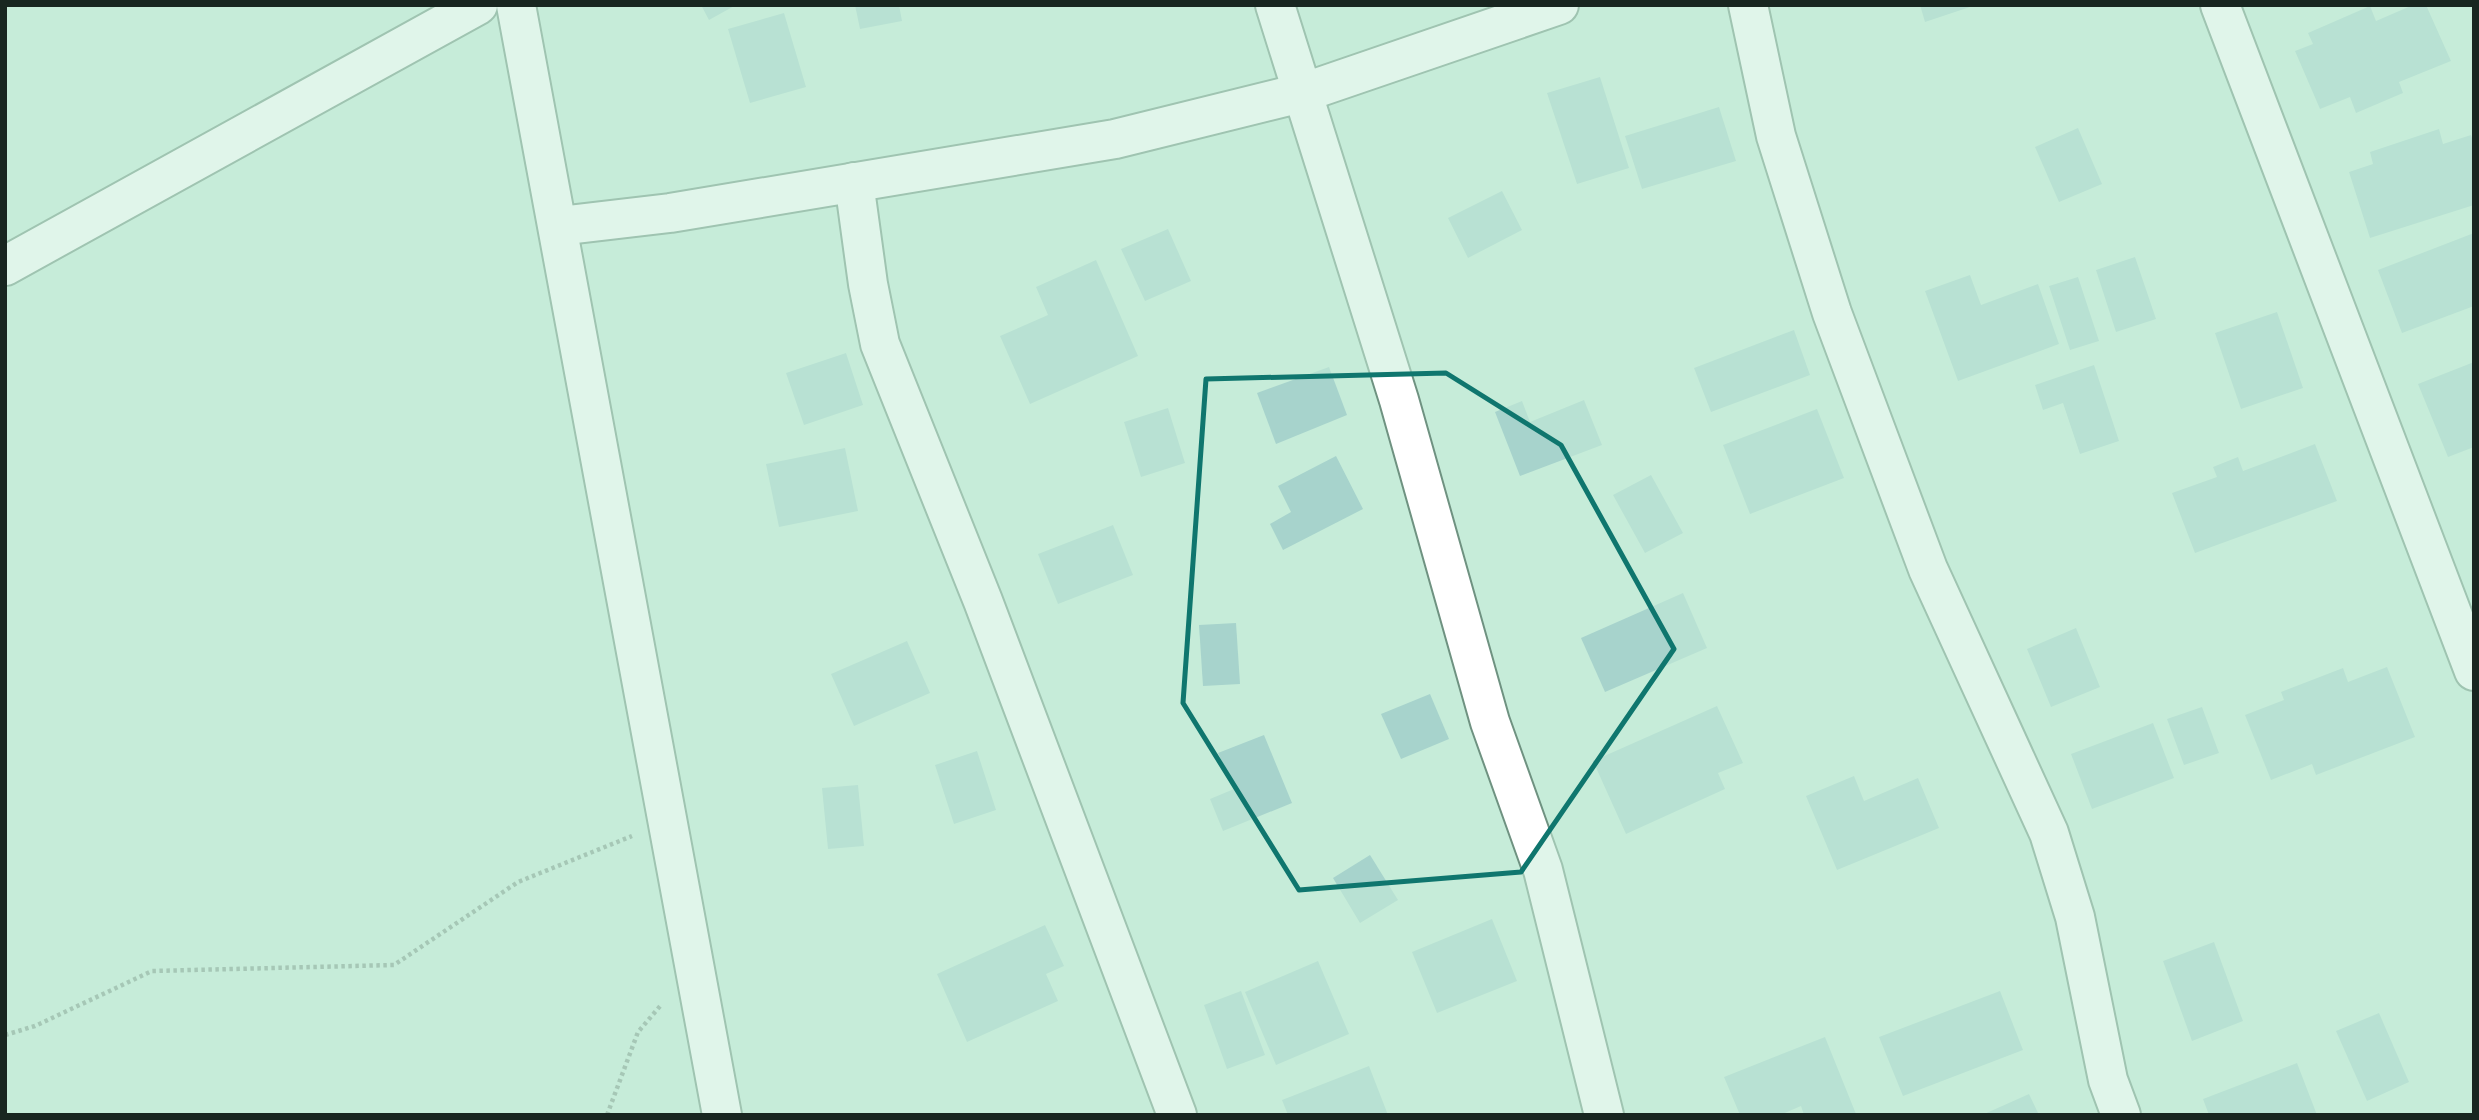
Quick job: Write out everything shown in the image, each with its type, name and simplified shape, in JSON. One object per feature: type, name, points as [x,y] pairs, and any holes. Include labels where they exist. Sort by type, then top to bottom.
[{"type":"street","points":[[5,266],[478,5]]},
{"type":"street","points":[[516,5],[722,1115]]},
{"type":"street","points":[[1275,5],[1305,92],[1399,400],[1490,722],[1544,870],[1604,1115]]},
{"type":"street","points":[[559,226],[670,213],[1115,138],[1305,92],[1559,5]]},
{"type":"street","points":[[1748,5],[1776,136],[1832,313],[1928,569],[2049,833],[2075,917],[2108,1080],[2121,1115]]},
{"type":"street","points":[[2220,5],[2474,671]]},
{"type":"street","points":[[854,182],[868,284],[880,344],[983,601],[1177,1115]]},
{"type":"path","points":[[5,1035],[36,1026],[152,971],[394,965],[518,882],[669,821]]},
{"type":"path","points":[[607,1115],[638,1032],[695,965]]},
{"type":"highlighted area","points":[[1446,373],[1561,445],[1674,649],[1521,872],[1299,890],[1183,703],[1206,379]]},
{"type":"building","points":[[701,5],[736,5],[709,20]]},
{"type":"building","points":[[855,5],[899,5],[902,21],[860,29]]},
{"type":"building","points":[[1920,5],[1969,5],[1970,7],[1925,22]]},
{"type":"building","points":[[2413,5],[2426,5],[2451,61],[2399,82],[2403,93],[2356,113],[2350,97],[2320,109],[2295,51],[2313,44],[2308,33],[2370,6],[2376,21]]},
{"type":"building","points":[[784,13],[806,87],[750,103],[728,29]]},
{"type":"building","points":[[1600,77],[1629,168],[1577,184],[1547,93]]},
{"type":"building","points":[[1719,107],[1736,161],[1642,189],[1625,136]]},
{"type":"building","points":[[2078,128],[2102,184],[2059,202],[2035,147]]},
{"type":"building","points":[[2439,129],[2443,144],[2471,135],[2474,144],[2474,205],[2370,238],[2349,172],[2373,164],[2370,152]]},
{"type":"building","points":[[1502,191],[1522,230],[1468,258],[1448,218]]},
{"type":"building","points":[[1168,229],[1191,281],[1145,301],[1121,249]]},
{"type":"building","points":[[2474,233],[2474,306],[2402,333],[2378,270]]},
{"type":"building","points":[[2135,257],[2156,319],[2116,332],[2096,270]]},
{"type":"building","points":[[1096,260],[1138,356],[1030,404],[1000,336],[1048,315],[1036,287]]},
{"type":"building","points":[[1970,275],[1981,305],[2038,284],[2059,344],[1958,381],[1925,291]]},
{"type":"building","points":[[2078,277],[2099,341],[2070,350],[2049,286]]},
{"type":"building","points":[[2277,312],[2303,388],[2241,409],[2215,333]]},
{"type":"building","points":[[1794,330],[1810,375],[1711,412],[1694,368]]},
{"type":"building","points":[[846,353],[863,405],[804,425],[786,373]]},
{"type":"building","points":[[2474,362],[2474,447],[2448,457],[2418,384]]},
{"type":"building","points":[[2094,365],[2119,441],[2080,454],[2063,403],[2043,410],[2035,385]]},
{"type":"building","points":[[1329,367],[1347,415],[1276,444],[1257,393]]},
{"type":"building","points":[[1584,400],[1602,445],[1520,476],[1495,412],[1522,401],[1530,422]]},
{"type":"building","points":[[1168,408],[1185,463],[1141,477],[1124,422]]},
{"type":"building","points":[[1817,409],[1844,478],[1750,514],[1723,445]]},
{"type":"building","points":[[2315,444],[2337,501],[2195,553],[2172,493],[2217,477],[2213,467],[2238,457],[2243,471]]},
{"type":"building","points":[[845,448],[858,511],[779,527],[766,464]]},
{"type":"building","points":[[1336,456],[1363,509],[1283,550],[1270,524],[1291,512],[1278,486]]},
{"type":"building","points":[[1651,475],[1683,533],[1645,553],[1613,495]]},
{"type":"building","points":[[1113,525],[1133,575],[1058,604],[1038,554]]},
{"type":"building","points":[[1683,593],[1707,648],[1605,692],[1581,638]]},
{"type":"building","points":[[1236,623],[1240,684],[1203,686],[1199,625]]},
{"type":"building","points":[[2076,628],[2100,687],[2051,707],[2027,649]]},
{"type":"building","points":[[907,641],[930,693],[854,726],[831,674]]},
{"type":"building","points":[[2387,667],[2415,737],[2316,775],[2312,764],[2271,780],[2245,715],[2284,700],[2281,692],[2343,668],[2348,682]]},
{"type":"building","points":[[1430,694],[1449,739],[1401,759],[1381,714]]},
{"type":"building","points":[[1717,706],[1743,763],[1718,773],[1725,789],[1626,834],[1593,761]]},
{"type":"building","points":[[2202,707],[2219,753],[2184,765],[2167,719]]},
{"type":"building","points":[[2153,723],[2174,778],[2092,809],[2071,754]]},
{"type":"building","points":[[1264,735],[1292,803],[1223,831],[1210,799],[1234,789],[1218,753]]},
{"type":"building","points":[[977,751],[996,810],[954,824],[935,765]]},
{"type":"building","points":[[1854,776],[1864,801],[1918,778],[1939,828],[1837,870],[1806,796]]},
{"type":"building","points":[[858,785],[864,846],[828,849],[822,788]]},
{"type":"building","points":[[1370,855],[1398,900],[1360,923],[1333,878]]},
{"type":"building","points":[[1492,919],[1517,981],[1437,1013],[1412,952]]},
{"type":"building","points":[[1045,925],[1064,966],[1046,974],[1058,1001],[967,1042],[937,974]]},
{"type":"building","points":[[2214,942],[2243,1021],[2192,1041],[2163,961]]},
{"type":"building","points":[[1318,961],[1349,1034],[1276,1065],[1245,992]]},
{"type":"building","points":[[1241,991],[1265,1055],[1227,1069],[1204,1005]]},
{"type":"building","points":[[2000,991],[2023,1050],[1903,1096],[1879,1037]]},
{"type":"building","points":[[2379,1013],[2409,1082],[2367,1101],[2336,1031]]},
{"type":"building","points":[[1825,1037],[1856,1114],[1804,1115],[1801,1106],[1780,1115],[1740,1115],[1724,1077]]},
{"type":"building","points":[[2297,1063],[2317,1115],[2209,1115],[2203,1099]]},
{"type":"building","points":[[1369,1066],[1388,1115],[1288,1115],[1282,1100]]},
{"type":"building","points":[[2029,1094],[2039,1115],[1982,1115]]}]
